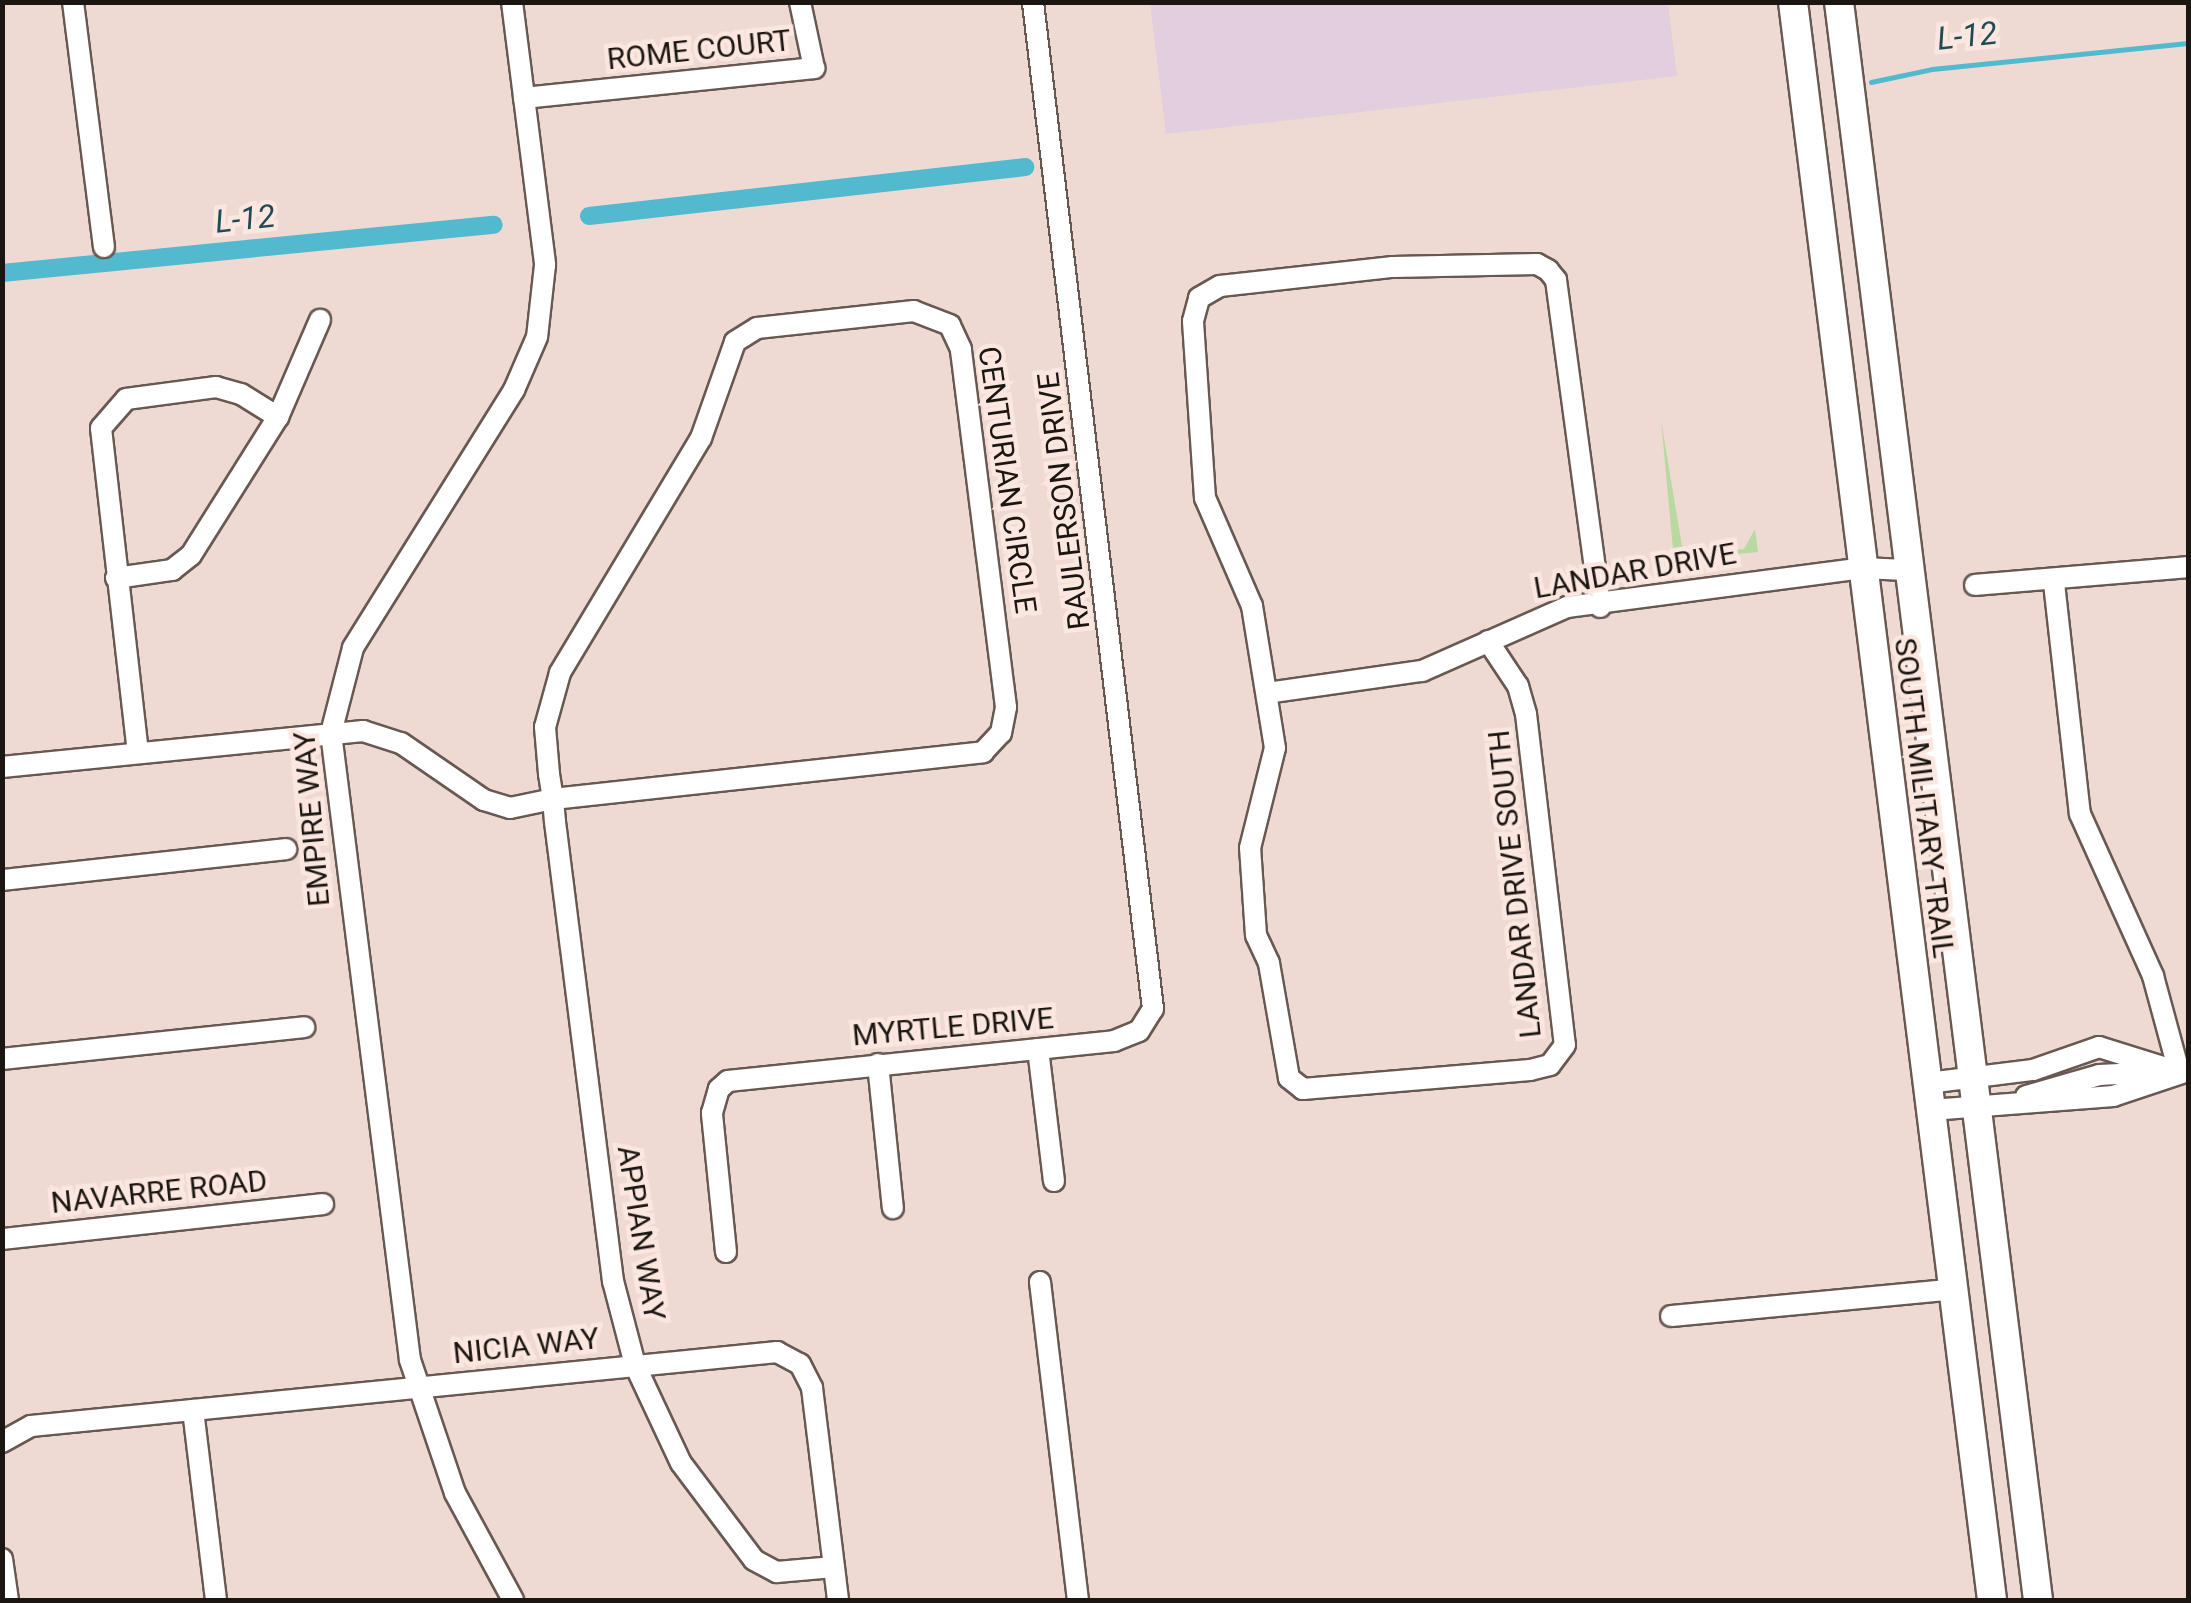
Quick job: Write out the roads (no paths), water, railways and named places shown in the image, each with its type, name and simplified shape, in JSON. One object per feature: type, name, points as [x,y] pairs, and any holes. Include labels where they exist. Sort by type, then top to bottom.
[{"type":"main road","name":"SOUTH MILITARY TRAIL","points":[[1793,2],[1992,1600]]},
{"type":"main road","name":"SOUTH MILITARY TRAIL","points":[[1839,2],[1906,570],[2038,1600]]},
{"type":"street","points":[[73,2],[104,247]]},
{"type":"street","name":"EMPIRE WAY","points":[[512,2],[545,265],[538,337],[514,390],[353,648],[330,733],[399,1306],[417,1387],[454,1493],[514,1600]]},
{"type":"street","name":"ROME COURT","points":[[524,98],[814,68],[800,2]]},
{"type":"street","name":"RAULERSON DRIVE","points":[[1033,2],[1154,992]]},
{"type":"street","points":[[1266,693],[1252,606],[1205,498],[1197,442],[1193,309],[1208,289],[1394,267],[1524,264],[1548,270],[1556,280],[1600,607]]},
{"type":"street","name":"CENTURIAN CIRCLE","points":[[914,310],[940,316],[961,349],[971,424],[1006,707],[994,744],[970,756],[552,799],[546,728],[554,686],[681,478],[735,342],[757,328],[914,310]]},
{"type":"street","points":[[116,578],[172,570],[191,555],[278,417],[320,320]]},
{"type":"street","points":[[138,753],[100,444],[115,406],[139,396],[216,388],[241,394],[278,417]]},
{"type":"street","points":[[1976,585],[2054,583],[2188,567]]},
{"type":"street","name":"LANDAR DRIVE","points":[[1266,693],[1422,672],[1539,615],[1862,568],[1906,570]]},
{"type":"street","points":[[2054,583],[2080,814],[2153,976],[2184,1071]]},
{"type":"street","name":"LANDAR DRIVE SOUTH","points":[[1266,693],[1274,760],[1249,873],[1256,935],[1269,963],[1288,1078],[1303,1090],[1324,1091],[1530,1070],[1560,1057],[1566,1033],[1524,700],[1488,641]]},
{"type":"street","points":[[2,767],[330,733],[389,737],[496,806],[552,799]]},
{"type":"street","name":"APPIAN WAY","points":[[552,799],[613,1280],[635,1364],[690,1478],[754,1560],[778,1572],[834,1567]]},
{"type":"street","points":[[2,880],[286,850]]},
{"type":"street","name":"MYRTLE DRIVE","points":[[726,1252],[712,1113],[728,1081],[1127,1038],[1147,1021],[1154,992]]},
{"type":"street","points":[[2,1059],[304,1027]]},
{"type":"street","points":[[1038,1049],[1054,1180]]},
{"type":"street","points":[[1929,1096],[1973,1092],[2078,1049],[2126,1053],[2184,1071]]},
{"type":"street","points":[[2118,1074],[2126,1053]]},
{"type":"street","points":[[878,1064],[893,1208]]},
{"type":"street","points":[[1973,1092],[2010,1102],[2114,1096],[2147,1080],[2184,1071]]},
{"type":"street","points":[[2010,1102],[2066,1082],[2118,1074],[2147,1080]]},
{"type":"street","name":"NAVARRE ROAD","points":[[2,1239],[322,1204]]},
{"type":"street","points":[[1040,1282],[1078,1600]]},
{"type":"street","points":[[1671,1316],[1954,1289]]},
{"type":"street","name":"NICIA WAY","points":[[9,1437],[193,1410],[764,1351],[800,1364],[812,1388],[838,1600]]},
{"type":"street","points":[[193,1410],[216,1600]]},
{"type":"street","points":[[2,1558],[8,1600]]},
{"type":"waterway","name":"L-12","points":[[1871,82],[1932,69],[2188,43]]},
{"type":"waterway","name":"L-12","points":[[589,216],[1025,167]]},
{"type":"waterway","name":"L-12","points":[[2,273],[494,225]]}]
